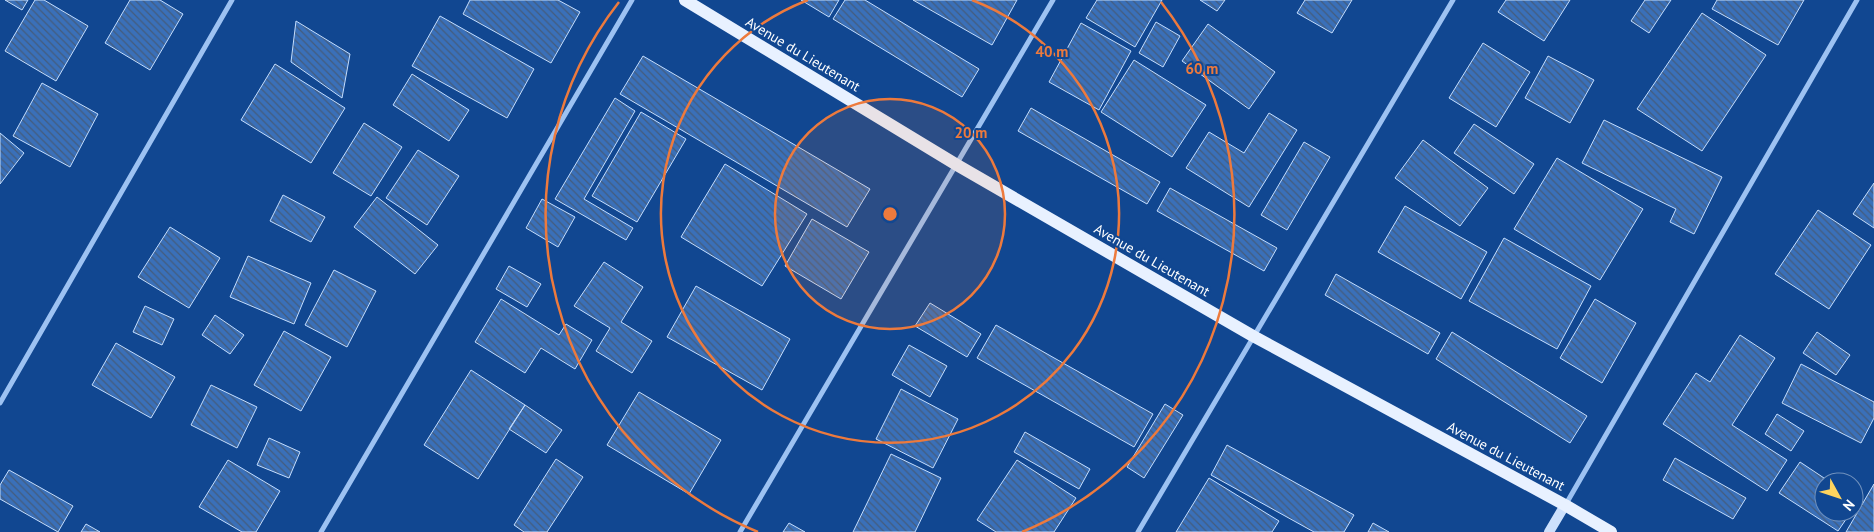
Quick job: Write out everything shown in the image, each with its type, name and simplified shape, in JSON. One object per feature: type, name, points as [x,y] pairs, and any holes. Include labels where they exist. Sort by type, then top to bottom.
[{"type":"main road","name":"Avenue du Lieutenant","points":[[685,0],[958,165],[1253,336],[1565,505],[1611,532]]},
{"type":"street","points":[[0,403],[232,0]]},
{"type":"street","points":[[320,532],[632,0]]},
{"type":"street","points":[[740,532],[958,165],[1053,0]]},
{"type":"street","points":[[1138,532],[1453,0]]},
{"type":"street","points":[[1549,532],[1857,0]]},
{"type":"building","points":[[5,0],[28,0],[22,10]]},
{"type":"building","points":[[35,0],[44,0],[88,26],[56,81],[5,51]]},
{"type":"building","points":[[130,0],[160,0],[183,14],[150,70],[105,43]]},
{"type":"building","points":[[470,0],[558,0],[580,12],[551,63],[463,14]]},
{"type":"building","points":[[801,0],[839,0],[829,17]]},
{"type":"building","points":[[845,0],[865,0],[979,69],[962,97],[833,19]]},
{"type":"building","points":[[913,0],[1017,0],[992,45]]},
{"type":"building","points":[[1097,0],[1162,0],[1135,47],[1086,18]]},
{"type":"building","points":[[1200,0],[1225,0],[1217,11]]},
{"type":"building","points":[[1305,0],[1352,0],[1332,33],[1297,13]]},
{"type":"building","points":[[1506,0],[1570,0],[1544,41],[1498,12]]},
{"type":"building","points":[[1645,0],[1671,0],[1649,33],[1631,21]]},
{"type":"building","points":[[1717,0],[1804,0],[1778,45],[1712,9]]},
{"type":"building","points":[[1702,13],[1766,55],[1702,151],[1637,109]]},
{"type":"building","points":[[440,16],[534,69],[507,118],[412,66]]},
{"type":"building","points":[[296,21],[350,54],[342,98],[291,62]]},
{"type":"building","points":[[1156,22],[1180,36],[1163,67],[1139,53]]},
{"type":"building","points":[[1081,23],[1131,51],[1099,110],[1049,82]]},
{"type":"building","points":[[1208,24],[1275,72],[1249,109],[1182,61]]},
{"type":"building","points":[[1483,43],[1530,72],[1496,127],[1449,98]]},
{"type":"building","points":[[643,56],[870,189],[847,227],[620,94]]},
{"type":"building","points":[[1548,56],[1594,80],[1570,123],[1525,98]]},
{"type":"building","points":[[1134,60],[1206,105],[1172,157],[1101,112]]},
{"type":"building","points":[[275,64],[345,108],[311,163],[241,120]]},
{"type":"building","points":[[412,74],[469,110],[449,141],[393,105]]},
{"type":"building","points":[[42,83],[98,114],[70,167],[13,136]]},
{"type":"building","points":[[615,98],[635,111],[584,199],[633,228],[626,240],[555,199]]},
{"type":"building","points":[[1031,108],[1160,182],[1147,204],[1018,131]]},
{"type":"building","points":[[641,112],[686,139],[637,222],[592,196]]},
{"type":"building","points":[[1269,113],[1297,130],[1249,207],[1186,168],[1209,132],[1244,153]]},
{"type":"building","points":[[1604,120],[1722,177],[1694,234],[1670,222],[1676,209],[1582,163]]},
{"type":"building","points":[[364,123],[402,147],[371,196],[333,173]]},
{"type":"building","points":[[1474,124],[1534,164],[1514,194],[1454,153]]},
{"type":"building","points":[[0,133],[24,153],[0,184]]},
{"type":"building","points":[[1423,140],[1488,188],[1460,226],[1395,178]]},
{"type":"building","points":[[1304,142],[1330,157],[1287,230],[1261,215]]},
{"type":"building","points":[[418,150],[459,176],[427,225],[386,198]]},
{"type":"building","points":[[1557,158],[1643,209],[1600,280],[1514,229]]},
{"type":"building","points":[[725,164],[807,214],[762,286],[681,237]]},
{"type":"building","points":[[1874,183],[1874,228],[1853,214]]},
{"type":"building","points":[[1170,188],[1277,248],[1264,271],[1157,211]]},
{"type":"building","points":[[283,195],[325,217],[311,242],[270,221]]},
{"type":"building","points":[[377,197],[438,245],[415,274],[354,227]]},
{"type":"building","points":[[542,199],[575,217],[558,247],[526,228]]},
{"type":"building","points":[[1405,206],[1487,252],[1461,299],[1378,252]]},
{"type":"building","points":[[1818,210],[1871,245],[1829,309],[1775,274]]},
{"type":"building","points":[[812,219],[869,252],[841,299],[785,266]]},
{"type":"building","points":[[170,227],[220,258],[189,308],[138,277]]},
{"type":"building","points":[[1504,238],[1591,286],[1557,349],[1469,301]]},
{"type":"building","points":[[248,256],[311,283],[294,324],[230,297]]},
{"type":"building","points":[[604,262],[643,287],[621,322],[652,341],[632,373],[596,351],[610,328],[574,306]]},
{"type":"building","points":[[509,266],[541,284],[527,307],[496,289]]},
{"type":"building","points":[[334,270],[376,291],[347,347],[305,325]]},
{"type":"building","points":[[1336,274],[1440,333],[1428,354],[1325,295]]},
{"type":"building","points":[[696,286],[790,339],[762,390],[667,337]]},
{"type":"building","points":[[501,299],[559,335],[566,324],[592,340],[575,369],[541,348],[525,373],[475,342]]},
{"type":"building","points":[[1595,299],[1636,323],[1602,383],[1560,358]]},
{"type":"building","points":[[930,303],[981,334],[967,357],[915,326]]},
{"type":"building","points":[[145,306],[174,319],[162,345],[133,332]]},
{"type":"building","points":[[215,315],[244,335],[230,354],[202,335]]},
{"type":"building","points":[[996,325],[1153,414],[1134,447],[977,358]]},
{"type":"building","points":[[284,331],[331,357],[301,411],[254,385]]},
{"type":"building","points":[[1452,332],[1587,416],[1570,443],[1436,359]]},
{"type":"building","points":[[1817,332],[1850,355],[1836,375],[1803,353]]},
{"type":"building","points":[[1740,335],[1775,358],[1732,425],[1787,460],[1767,491],[1663,424],[1696,373],[1710,382]]},
{"type":"building","points":[[116,343],[175,377],[151,418],[92,385]]},
{"type":"building","points":[[909,345],[947,366],[930,397],[892,375]]},
{"type":"building","points":[[1801,364],[1874,402],[1874,418],[1861,443],[1782,403]]},
{"type":"building","points":[[471,370],[525,405],[478,479],[424,445]]},
{"type":"building","points":[[211,385],[257,407],[237,448],[191,425]]},
{"type":"building","points":[[901,389],[958,419],[933,468],[876,439]]},
{"type":"building","points":[[639,392],[721,440],[689,494],[607,445]]},
{"type":"building","points":[[1165,404],[1183,415],[1144,478],[1127,467]]},
{"type":"building","points":[[525,405],[562,430],[546,453],[509,429]]},
{"type":"building","points":[[1777,414],[1804,431],[1791,451],[1765,434]]},
{"type":"building","points":[[1025,432],[1090,469],[1079,489],[1014,452]]},
{"type":"building","points":[[269,438],[300,452],[289,478],[257,465]]},
{"type":"building","points":[[1227,445],[1354,515],[1344,532],[1314,532],[1211,475]]},
{"type":"building","points":[[891,454],[941,478],[915,532],[853,532]]},
{"type":"building","points":[[1675,458],[1746,498],[1733,519],[1663,480]]},
{"type":"building","points":[[556,459],[583,477],[547,532],[524,532],[514,525]]},
{"type":"building","points":[[228,460],[280,491],[256,532],[242,532],[199,507]]},
{"type":"building","points":[[1017,460],[1076,498],[1054,532],[996,532],[977,520]]},
{"type":"building","points":[[1800,462],[1815,472],[1814,516],[1779,493]]},
{"type":"building","points":[[9,470],[73,506],[58,532],[0,499],[0,485]]},
{"type":"building","points":[[1209,478],[1279,521],[1272,532],[1176,532]]},
{"type":"building","points":[[1874,484],[1874,532],[1846,532],[1852,522],[1864,522],[1864,501]]},
{"type":"building","points":[[1824,522],[1844,522],[1838,531]]},
{"type":"building","points":[[789,523],[805,532],[783,532]]},
{"type":"building","points":[[1373,523],[1389,532],[1368,532]]},
{"type":"building","points":[[86,524],[100,532],[81,532]]}]
